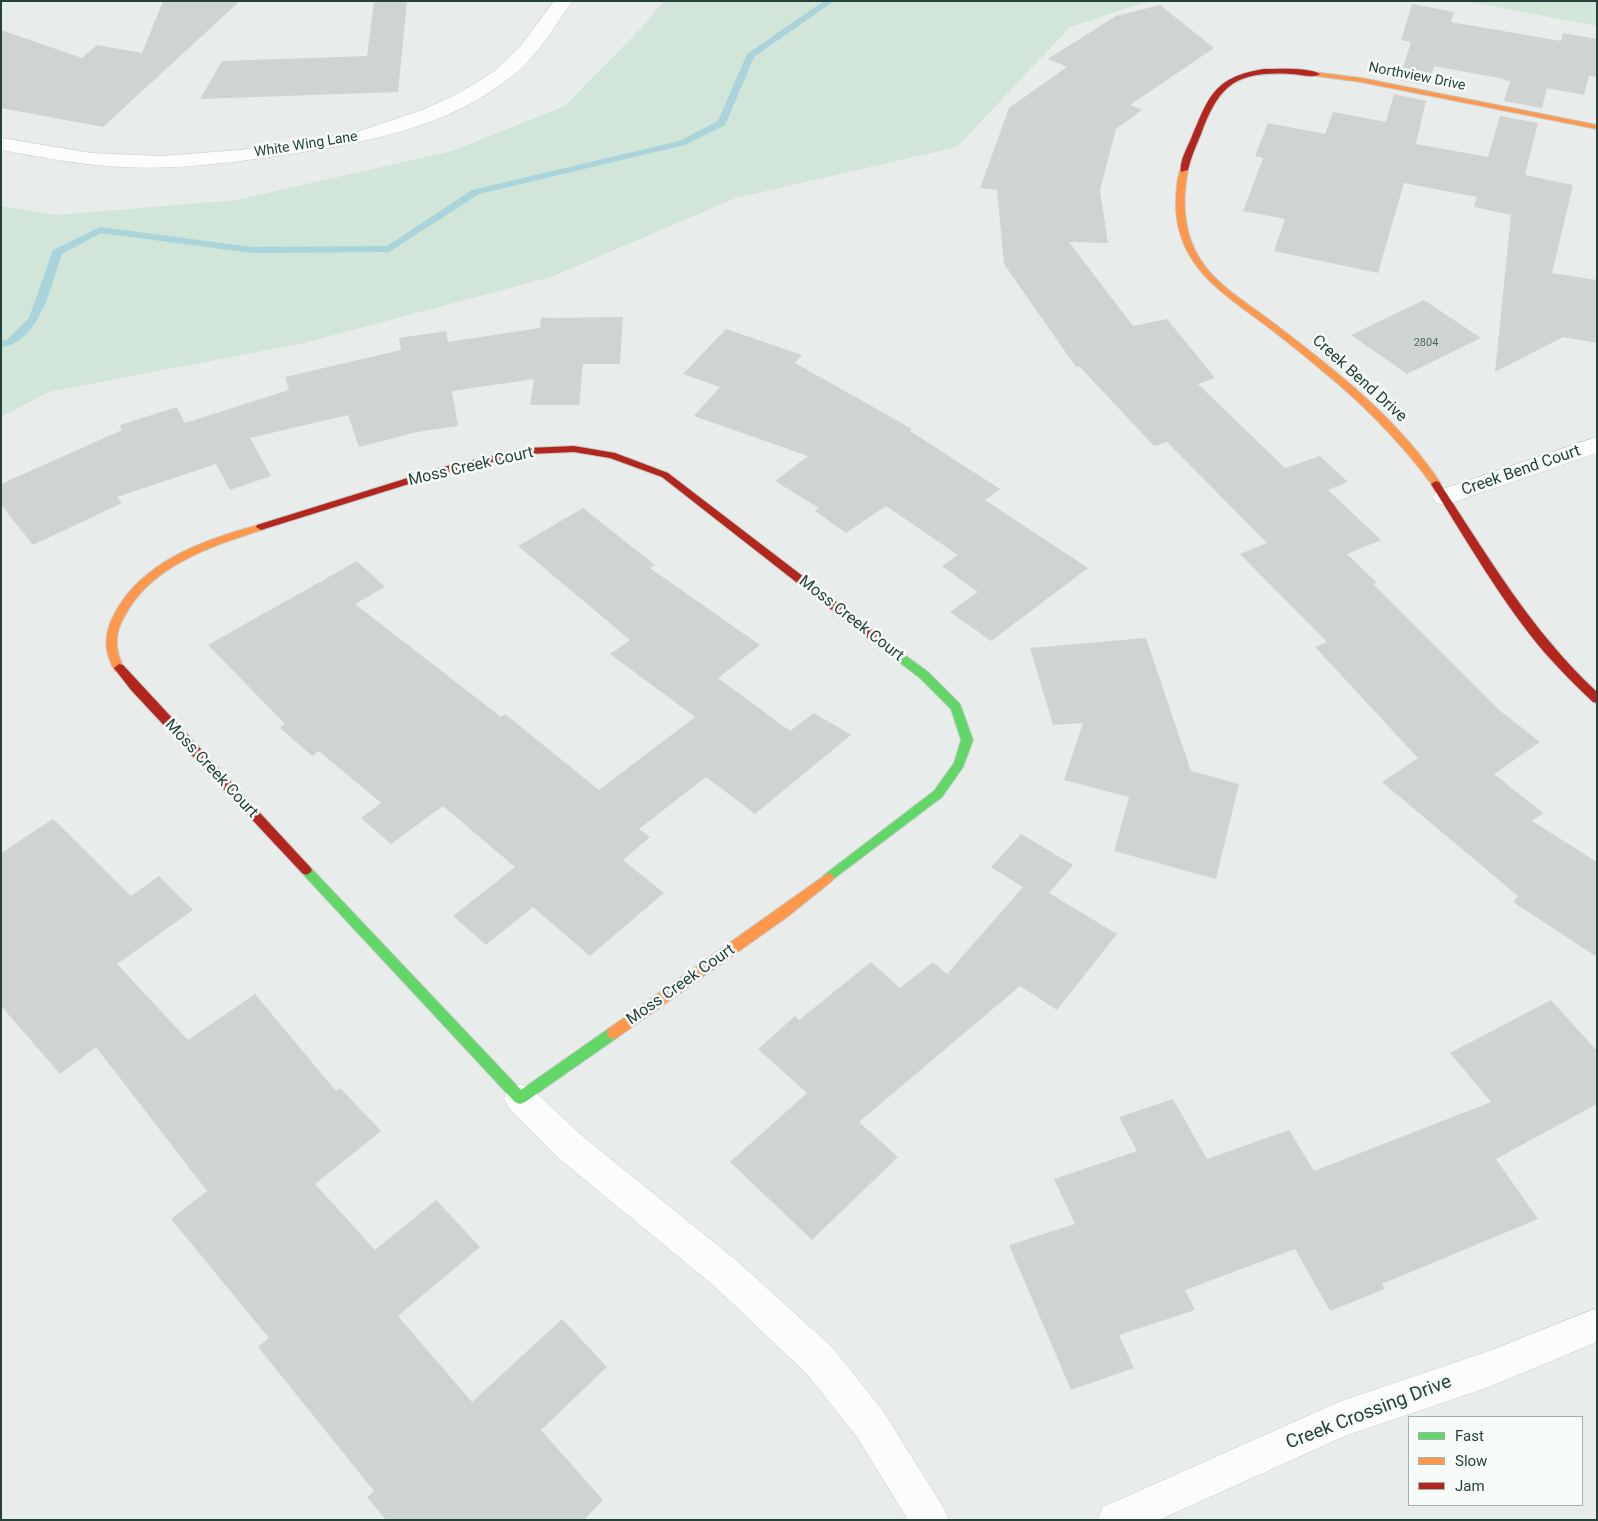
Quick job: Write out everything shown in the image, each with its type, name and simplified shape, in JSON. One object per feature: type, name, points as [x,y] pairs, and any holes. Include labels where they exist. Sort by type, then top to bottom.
[{"type":"street","name":"White Wing Lane","points":[[1,144],[59,154],[120,161],[164,162],[222,159],[358,138],[411,123],[458,100],[500,76],[528,51],[563,1]]},
{"type":"street","name":"Northview Drive","points":[[1232,80],[1255,72],[1278,71],[1340,77],[1597,127]]},
{"type":"street","name":"Creek Bend Drive","points":[[1232,80],[1219,90],[1207,111],[1186,160],[1178,200],[1184,233],[1196,260],[1214,280],[1308,353],[1361,399],[1405,443],[1445,497],[1500,587],[1529,626],[1572,678],[1597,699]]},
{"type":"street","name":"Creek Bend Court","points":[[1445,497],[1597,445]]},
{"type":"street","name":"Moss Creek Court","points":[[520,1098],[783,913],[938,794],[959,764],[967,740],[956,707],[924,675],[665,475],[612,455],[574,449],[528,451],[443,470],[216,541],[173,561],[138,587],[120,609],[110,635],[114,661],[135,687],[520,1098],[569,1146],[725,1273],[820,1361],[870,1424],[930,1520]]},
{"type":"street","name":"Creek Crossing Drive","points":[[1116,1520],[1341,1419],[1489,1369],[1597,1325]]},
{"type":"green space","points":[[664,1],[1149,1],[1070,27],[957,147],[736,198],[551,277],[304,343],[49,392],[1,417],[1,206],[56,215],[236,200],[452,151],[565,106],[642,27]]},
{"type":"green space","points":[[1465,1],[1597,1],[1597,26]]},
{"type":"building","points":[[163,1],[240,1],[103,127],[1,108],[1,30],[82,58],[97,45],[142,53]]},
{"type":"building","points":[[374,1],[407,1],[398,92],[200,99],[222,61],[367,56]]},
{"type":"building","points":[[1412,4],[1454,12],[1451,22],[1561,41],[1563,33],[1597,39],[1597,77],[1589,76],[1584,95],[1547,88],[1542,108],[1504,101],[1510,81],[1504,79],[1434,66],[1429,86],[1399,80],[1411,42],[1401,40]]},
{"type":"building","points":[[1160,5],[1214,48],[1130,105],[1142,110],[1116,129],[1100,190],[1108,243],[1069,242],[1133,326],[1167,319],[1215,378],[1198,384],[1285,468],[1320,456],[1348,482],[1328,490],[1381,540],[1347,554],[1377,583],[1373,584],[1498,709],[1540,742],[1494,774],[1543,813],[1532,821],[1597,862],[1597,957],[1513,902],[1518,896],[1382,782],[1418,758],[1315,647],[1327,642],[1240,554],[1267,543],[1167,442],[1154,446],[1079,366],[1076,367],[1004,264],[997,190],[980,188],[1009,108],[1067,67],[1048,59],[1116,16]]},
{"type":"building","points":[[1394,94],[1426,101],[1416,144],[1488,157],[1500,116],[1538,123],[1525,175],[1573,185],[1552,273],[1597,280],[1597,343],[1563,337],[1495,372],[1511,215],[1474,207],[1477,197],[1404,183],[1378,273],[1274,251],[1285,219],[1243,211],[1263,158],[1255,156],[1268,123],[1325,134],[1333,112],[1386,122]]},
{"type":"building","points":[[1424,300],[1481,338],[1407,374],[1351,335]]},
{"type":"building","points":[[623,317],[620,364],[583,364],[579,405],[530,405],[534,379],[452,391],[458,426],[417,432],[359,447],[348,415],[250,438],[271,476],[230,490],[216,464],[117,497],[122,503],[33,545],[1,505],[1,484],[122,430],[120,425],[177,407],[185,423],[289,390],[285,377],[401,350],[399,338],[446,331],[448,342],[540,328],[541,318]]},
{"type":"building","points":[[726,329],[802,355],[795,363],[912,429],[910,431],[1000,489],[985,500],[1088,568],[991,641],[950,612],[978,592],[942,566],[958,555],[886,506],[846,533],[815,511],[819,508],[775,481],[808,456],[694,416],[720,387],[683,374]]},
{"type":"building","points":[[583,508],[655,565],[650,568],[760,645],[718,678],[790,731],[814,713],[851,735],[755,814],[706,777],[639,829],[650,837],[623,860],[664,893],[590,956],[533,907],[486,945],[453,916],[515,867],[443,806],[391,844],[361,818],[381,803],[319,751],[312,756],[280,728],[285,724],[208,645],[357,561],[385,587],[355,604],[501,717],[505,714],[599,790],[695,717],[610,654],[630,640],[518,546]]},
{"type":"building","points":[[1146,638],[1191,771],[1239,784],[1216,879],[1114,851],[1129,797],[1064,780],[1083,723],[1053,725],[1030,648]]},
{"type":"building","points":[[53,819],[131,896],[159,876],[193,910],[117,964],[188,1040],[255,994],[336,1091],[340,1088],[381,1131],[315,1184],[375,1250],[436,1200],[480,1247],[398,1316],[472,1402],[562,1319],[607,1367],[541,1430],[603,1500],[584,1520],[386,1520],[367,1497],[374,1491],[258,1347],[269,1338],[171,1219],[207,1191],[96,1047],[60,1074],[1,1006],[1,853]]},
{"type":"building","points":[[1021,834],[1073,865],[1049,893],[1117,934],[1057,1010],[1020,986],[859,1122],[898,1157],[812,1240],[730,1162],[807,1093],[758,1049],[795,1016],[799,1020],[871,962],[900,988],[933,962],[947,974],[1023,887],[991,867]]},
{"type":"building","points":[[1551,1000],[1597,1051],[1597,1104],[1496,1159],[1538,1219],[1382,1284],[1385,1289],[1330,1311],[1295,1249],[1185,1290],[1195,1310],[1119,1335],[1134,1368],[1071,1390],[1009,1245],[1075,1224],[1054,1179],[1137,1151],[1119,1117],[1173,1099],[1207,1159],[1289,1130],[1314,1171],[1491,1102],[1450,1053]]},
{"type":"waterway","points":[[1,344],[10,343],[34,319],[57,252],[100,230],[252,250],[389,249],[476,192],[682,143],[722,123],[750,56],[830,1]]},
{"type":"traffic: fast","points":[[828,878],[938,794],[959,764],[967,740],[956,707],[924,675],[873,636]]},
{"type":"traffic: fast","points":[[306,870],[520,1098],[613,1033]]},
{"type":"traffic: slow","points":[[1316,74],[1361,80],[1597,127]]},
{"type":"traffic: slow","points":[[1184,170],[1180,204],[1181,215],[1190,248],[1202,269],[1221,288],[1297,345],[1362,400],[1401,440],[1436,484]]},
{"type":"traffic: slow","points":[[119,668],[112,653],[112,630],[125,605],[139,587],[176,560],[196,550],[261,527]]},
{"type":"traffic: slow","points":[[613,1033],[783,913],[828,878]]},
{"type":"traffic: jam","points":[[1184,170],[1206,112],[1214,97],[1227,84],[1238,78],[1264,72],[1291,71],[1316,74]]},
{"type":"traffic: jam","points":[[574,449],[612,455],[665,475],[873,636]]},
{"type":"traffic: jam","points":[[261,527],[443,470],[528,451],[574,449]]},
{"type":"traffic: jam","points":[[1436,484],[1490,570],[1528,624],[1549,650],[1597,699]]},
{"type":"traffic: jam","points":[[119,668],[306,870]]}]
